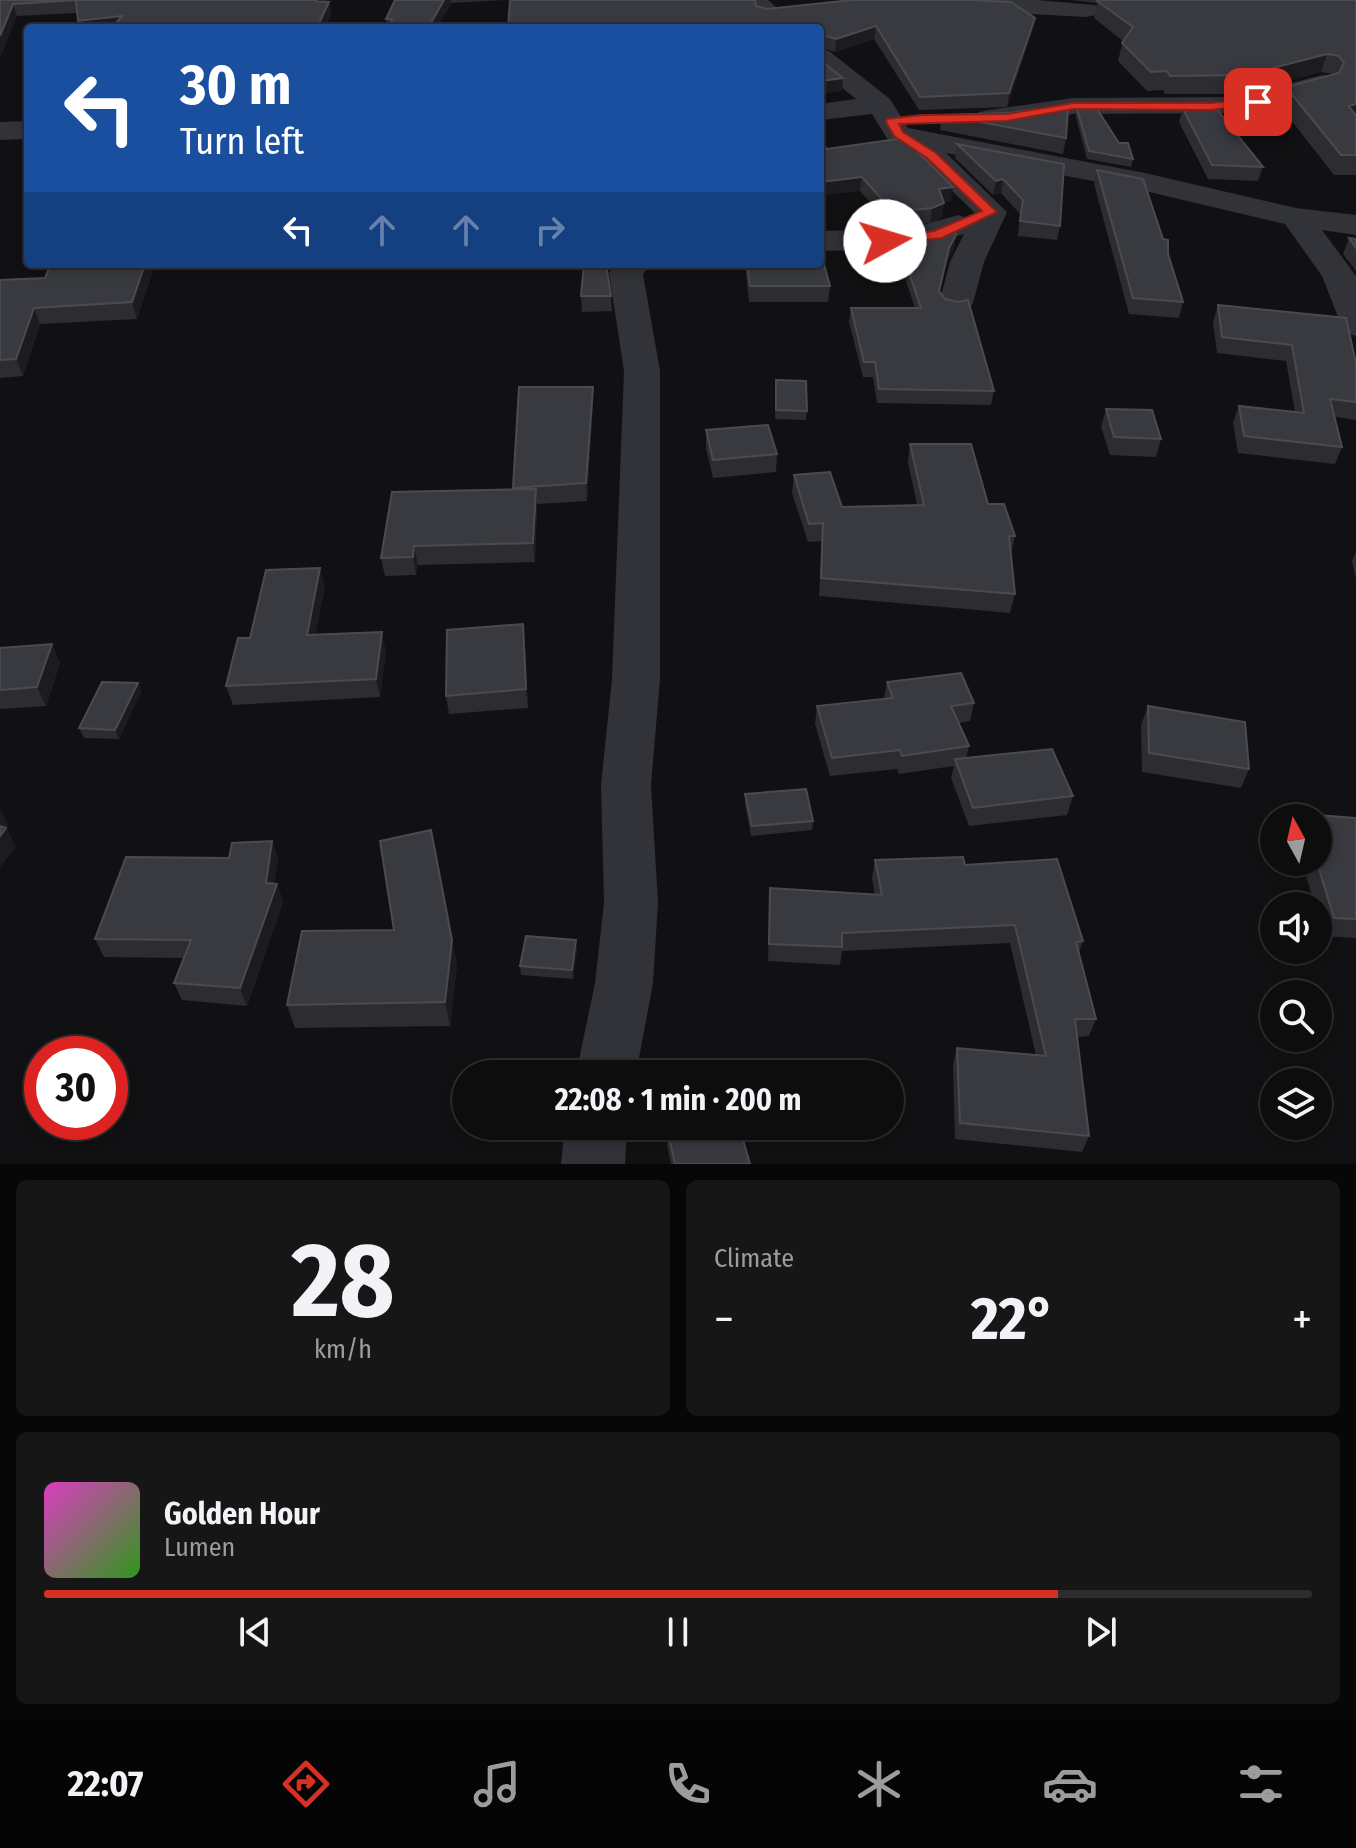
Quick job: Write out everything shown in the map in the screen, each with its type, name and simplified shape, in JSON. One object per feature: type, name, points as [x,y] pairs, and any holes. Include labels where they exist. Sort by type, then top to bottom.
[{"type":"street","points":[[872,0],[887,0]]},
{"type":"street","points":[[902,0],[1086,10]]},
{"type":"street","points":[[824,61],[991,212]]},
{"type":"street","points":[[824,112],[890,120],[1007,118],[1073,106],[1240,105],[1322,83]]},
{"type":"street","points":[[890,120],[994,155],[1145,182],[1296,217],[1356,225]]},
{"type":"street","points":[[0,131],[24,130]]},
{"type":"street","points":[[824,241],[861,243],[937,235],[991,212]]},
{"type":"street","points":[[956,303],[967,262],[991,212]]},
{"type":"street","points":[[1296,217],[1339,275],[1356,325]]},
{"type":"street","points":[[609,1060],[624,983],[631,903],[626,785],[636,679],[642,371],[626,273],[630,268]]},
{"type":"street","points":[[593,1164],[595,1140]]},
{"type":"building","points":[[0,0],[76,0],[13,4],[0,36]]},
{"type":"building","points":[[76,0],[329,2],[319,24],[115,24],[122,16],[78,21]]},
{"type":"building","points":[[395,0],[444,0],[430,24],[390,24],[392,19],[386,19]]},
{"type":"building","points":[[510,0],[755,0],[756,6],[767,9],[852,0],[971,0],[1011,2],[1035,18],[1009,93],[920,97],[876,26],[836,39],[824,35],[824,24],[508,24]]},
{"type":"building","points":[[1098,0],[1356,0],[1356,104],[1349,106],[1356,116],[1356,155],[1341,155],[1286,87],[1339,73],[1344,63],[1339,56],[1327,54],[1246,75],[1170,76],[1167,71],[1151,72],[1122,43],[1133,27]]},
{"type":"building","points":[[824,63],[843,78],[824,80]]},
{"type":"building","points":[[1216,108],[1263,167],[1212,165],[1183,109]]},
{"type":"building","points":[[1068,109],[1066,138],[942,115],[1010,113]]},
{"type":"building","points":[[1077,109],[1097,109],[1119,143],[1128,143],[1133,159],[1089,151]]},
{"type":"building","points":[[904,138],[953,187],[939,189],[944,203],[932,208],[890,212],[862,177],[824,182],[824,145],[827,149]]},
{"type":"building","points":[[957,144],[1064,164],[1060,226],[1020,221],[1023,200],[1003,179],[996,181]]},
{"type":"building","points":[[1097,170],[1143,179],[1163,239],[1168,240],[1168,254],[1183,302],[1133,298]]},
{"type":"building","points":[[954,229],[956,235],[949,248],[939,291],[945,299],[958,302],[968,300],[994,391],[879,389],[875,362],[864,362],[851,308],[921,308],[898,240]]},
{"type":"building","points":[[824,264],[830,286],[750,286],[748,268],[824,268]]},
{"type":"building","points":[[49,268],[144,268],[132,302],[34,308],[16,359],[0,360],[0,280],[45,278]]},
{"type":"building","points":[[584,268],[607,268],[611,296],[581,296]]},
{"type":"building","points":[[1218,305],[1346,318],[1356,363],[1356,402],[1330,399],[1342,447],[1244,436],[1239,406],[1304,413],[1292,345],[1222,337]]},
{"type":"building","points":[[776,380],[806,381],[807,411],[776,410]]},
{"type":"building","points":[[519,387],[593,387],[586,483],[513,488]]},
{"type":"building","points":[[1106,409],[1152,410],[1161,439],[1114,437]]},
{"type":"building","points":[[768,425],[777,454],[713,460],[706,430]]},
{"type":"building","points":[[910,444],[971,444],[988,504],[1004,504],[1015,536],[1009,536],[1015,594],[821,578],[823,523],[809,524],[794,475],[830,472],[842,507],[924,505]]},
{"type":"building","points":[[536,489],[533,543],[414,546],[413,557],[381,558],[392,492]]},
{"type":"building","points":[[320,568],[307,635],[382,632],[376,679],[226,686],[238,638],[250,638],[266,570]]},
{"type":"building","points":[[523,624],[526,689],[446,696],[447,630]]},
{"type":"building","points":[[52,644],[37,687],[0,690],[0,648]]},
{"type":"building","points":[[961,673],[974,703],[951,706],[969,746],[902,756],[900,750],[832,758],[817,706],[893,698],[887,682]]},
{"type":"building","points":[[102,682],[138,683],[115,730],[79,728]]},
{"type":"building","points":[[1148,706],[1245,722],[1249,769],[1149,753]]},
{"type":"building","points":[[1052,749],[1073,796],[973,808],[955,759]]},
{"type":"building","points":[[806,789],[813,821],[752,826],[745,794]]},
{"type":"building","points":[[1332,816],[1356,818],[1356,919],[1334,918],[1332,892],[1326,892],[1321,876],[1332,876]]},
{"type":"building","points":[[431,830],[452,940],[445,1002],[287,1005],[302,931],[394,930],[380,841]]},
{"type":"building","points":[[272,841],[266,883],[277,884],[240,988],[174,983],[191,940],[95,939],[126,857],[229,858],[232,843]]},
{"type":"building","points":[[963,857],[965,865],[1057,859],[1083,941],[1076,942],[1096,1019],[1075,1019],[1089,1136],[960,1123],[957,1048],[1046,1056],[1015,925],[842,933],[842,947],[769,944],[770,888],[882,895],[875,860]]},
{"type":"building","points":[[526,936],[576,940],[572,970],[520,966]]},
{"type":"building","points":[[670,1140],[743,1140],[750,1164],[675,1164]]},
{"type":"route","points":[[885,241],[937,235],[991,212],[931,155],[898,134],[891,122],[922,118],[1007,118],[1073,106],[1211,106],[1258,102]]}]
